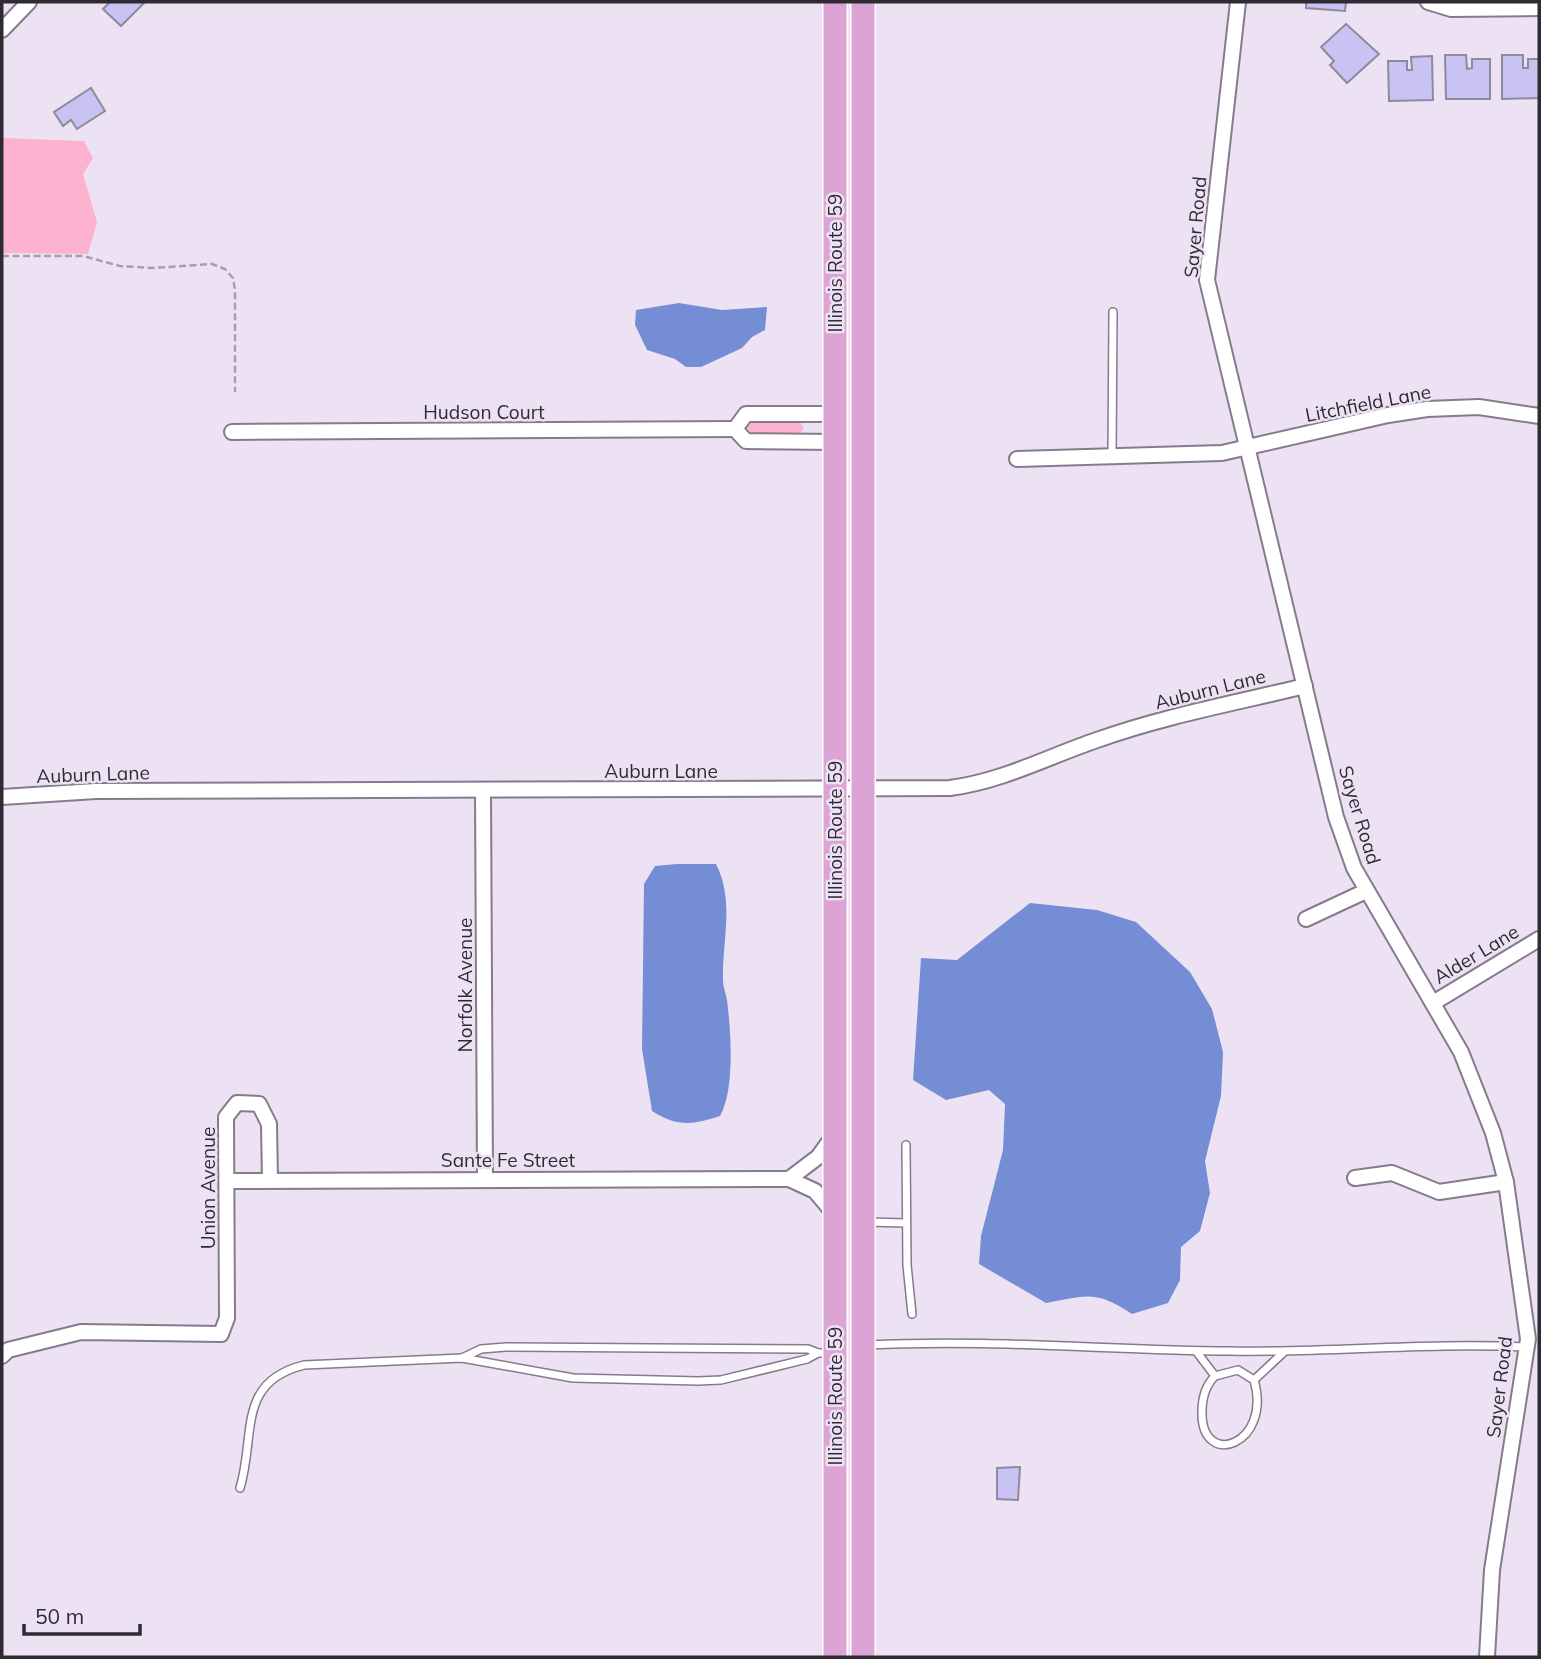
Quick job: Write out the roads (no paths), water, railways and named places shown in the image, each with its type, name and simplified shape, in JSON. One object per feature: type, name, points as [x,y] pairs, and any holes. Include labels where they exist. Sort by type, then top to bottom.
[{"type":"main road","name":"Illinois Route 59","points":[[835,2],[835,1215],[827,1353],[835,1657]]},
{"type":"main road","name":"Illinois Route 59","points":[[863,2],[863,1657]]},
{"type":"street","points":[[2,30],[29,2]]},
{"type":"street","name":"Sayer Road","points":[[1238,2],[1207,280],[1336,817],[1354,868],[1433,1003],[1479,1092],[1506,1182],[1532,1324],[1526,1347],[1492,1570],[1487,1657]]},
{"type":"street","points":[[1428,2],[1451,9],[1539,9]]},
{"type":"street","name":"Litchfield Lane","points":[[1017,459],[1222,453],[1427,408],[1479,407],[1539,416]]},
{"type":"street","name":"Hudson Court","points":[[735,429],[746,414],[835,414]]},
{"type":"street","name":"Hudson Court","points":[[232,432],[735,429],[746,441],[835,442]]},
{"type":"street","name":"Auburn Lane","points":[[2,797],[96,791],[950,788],[988,782],[1142,725],[1304,686]]},
{"type":"street","name":"Norfolk Avenue","points":[[483,791],[485,1179]]},
{"type":"street","points":[[1306,919],[1366,891]]},
{"type":"street","name":"Alder Lane","points":[[1433,1003],[1539,939]]},
{"type":"street","name":"Union Avenue","points":[[2,1356],[8,1350],[81,1332],[221,1334],[227,1318],[226,1117],[237,1103],[259,1104],[269,1124],[270,1180]]},
{"type":"street","points":[[789,1179],[817,1157],[835,1134]]},
{"type":"street","points":[[1355,1178],[1392,1173],[1439,1192],[1506,1182]]},
{"type":"street","name":"Sante Fe Street","points":[[227,1181],[789,1179],[815,1191],[835,1215]]},
{"type":"lane","points":[[1112,456],[1113,312]]},
{"type":"lane","points":[[906,1145],[906,1223],[912,1314]]},
{"type":"lane","points":[[863,1222],[906,1223]]},
{"type":"lane","points":[[864,1345],[933,1341],[1284,1352],[1489,1345],[1526,1347]]},
{"type":"lane","points":[[462,1358],[481,1349],[506,1347],[808,1349],[827,1353]]},
{"type":"lane","points":[[1196,1351],[1215,1376]]},
{"type":"lane","points":[[1254,1380],[1284,1352]]},
{"type":"lane","points":[[240,1488],[248,1462],[251,1415],[257,1395],[283,1371],[304,1365],[462,1358],[573,1378],[720,1380],[827,1353]]},
{"type":"lane","points":[[1238,1370],[1254,1380],[1258,1394],[1254,1421],[1247,1436],[1238,1443],[1224,1445],[1214,1441],[1205,1432],[1202,1422],[1204,1394],[1215,1376],[1238,1370]]},
{"type":"water","points":[[679,303],[722,310],[767,307],[765,330],[752,337],[742,348],[701,367],[686,367],[675,359],[647,350],[635,325],[636,310]]},
{"type":"water","points":[[716,864],[722,878],[726,907],[723,980],[730,1043],[728,1091],[720,1116],[693,1123],[669,1120],[652,1111],[642,1049],[644,884],[655,866]]},
{"type":"water","points":[[1030,903],[1097,910],[1136,922],[1190,972],[1212,1009],[1223,1052],[1221,1096],[1205,1161],[1210,1193],[1200,1231],[1181,1247],[1180,1280],[1168,1303],[1132,1314],[1109,1301],[1091,1296],[1046,1303],[979,1264],[981,1236],[1003,1150],[1005,1104],[989,1090],[946,1100],[913,1080],[921,958],[957,960]]}]
